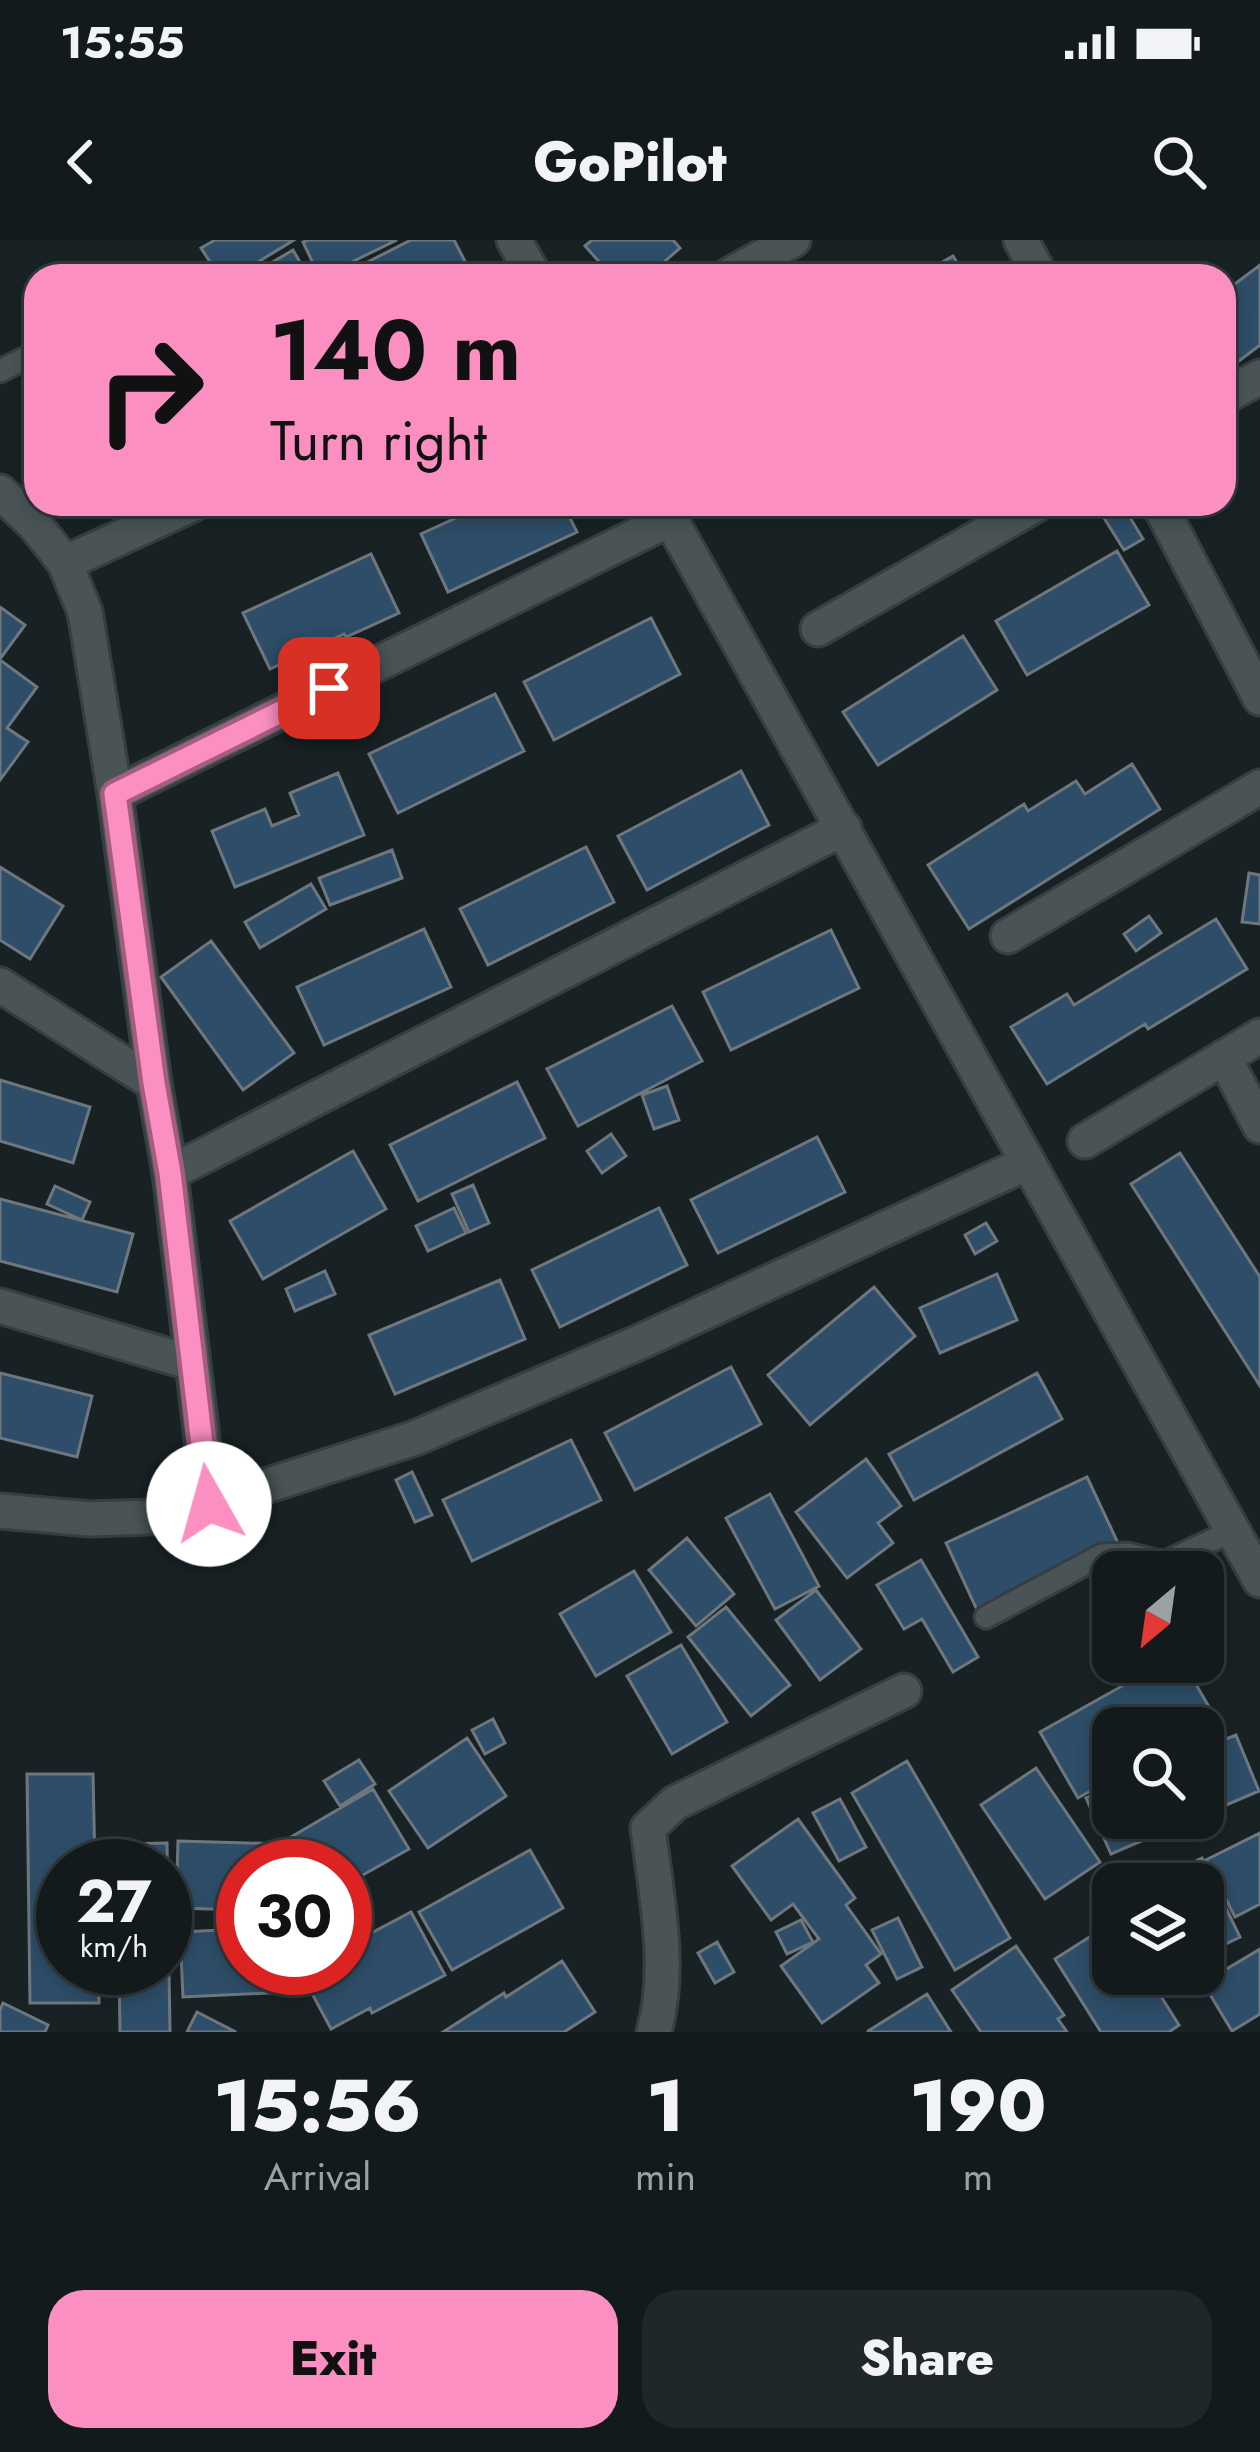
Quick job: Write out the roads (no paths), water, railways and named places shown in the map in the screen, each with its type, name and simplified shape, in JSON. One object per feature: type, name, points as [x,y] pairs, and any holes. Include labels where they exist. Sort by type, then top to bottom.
[{"type":"street","points":[[750,264],[793,240]]},
{"type":"street","points":[[0,492],[24,515]]},
{"type":"street","points":[[25,516],[65,562],[85,612],[170,1173],[209,1504]]},
{"type":"street","points":[[65,562],[167,516]]},
{"type":"street","points":[[115,794],[658,516]]},
{"type":"street","points":[[668,516],[1260,1580]]},
{"type":"street","points":[[818,629],[1015,516]]},
{"type":"street","points":[[1165,516],[1260,698]]},
{"type":"street","points":[[1008,936],[1260,788]]},
{"type":"street","points":[[170,1173],[844,828]]},
{"type":"street","points":[[0,985],[154,1083]]},
{"type":"street","points":[[1085,1141],[1260,1036]]},
{"type":"street","points":[[1224,1058],[1260,1126]]},
{"type":"street","points":[[0,1511],[90,1519],[150,1517],[209,1504],[415,1438],[640,1342],[1027,1162]]},
{"type":"street","points":[[0,1306],[192,1363]]},
{"type":"street","points":[[654,2032],[663,2000],[648,1828],[675,1803],[904,1691]]},
{"type":"lane","points":[[986,1617],[1102,1555],[1128,1554],[1163,1563],[1232,1531]]}]
